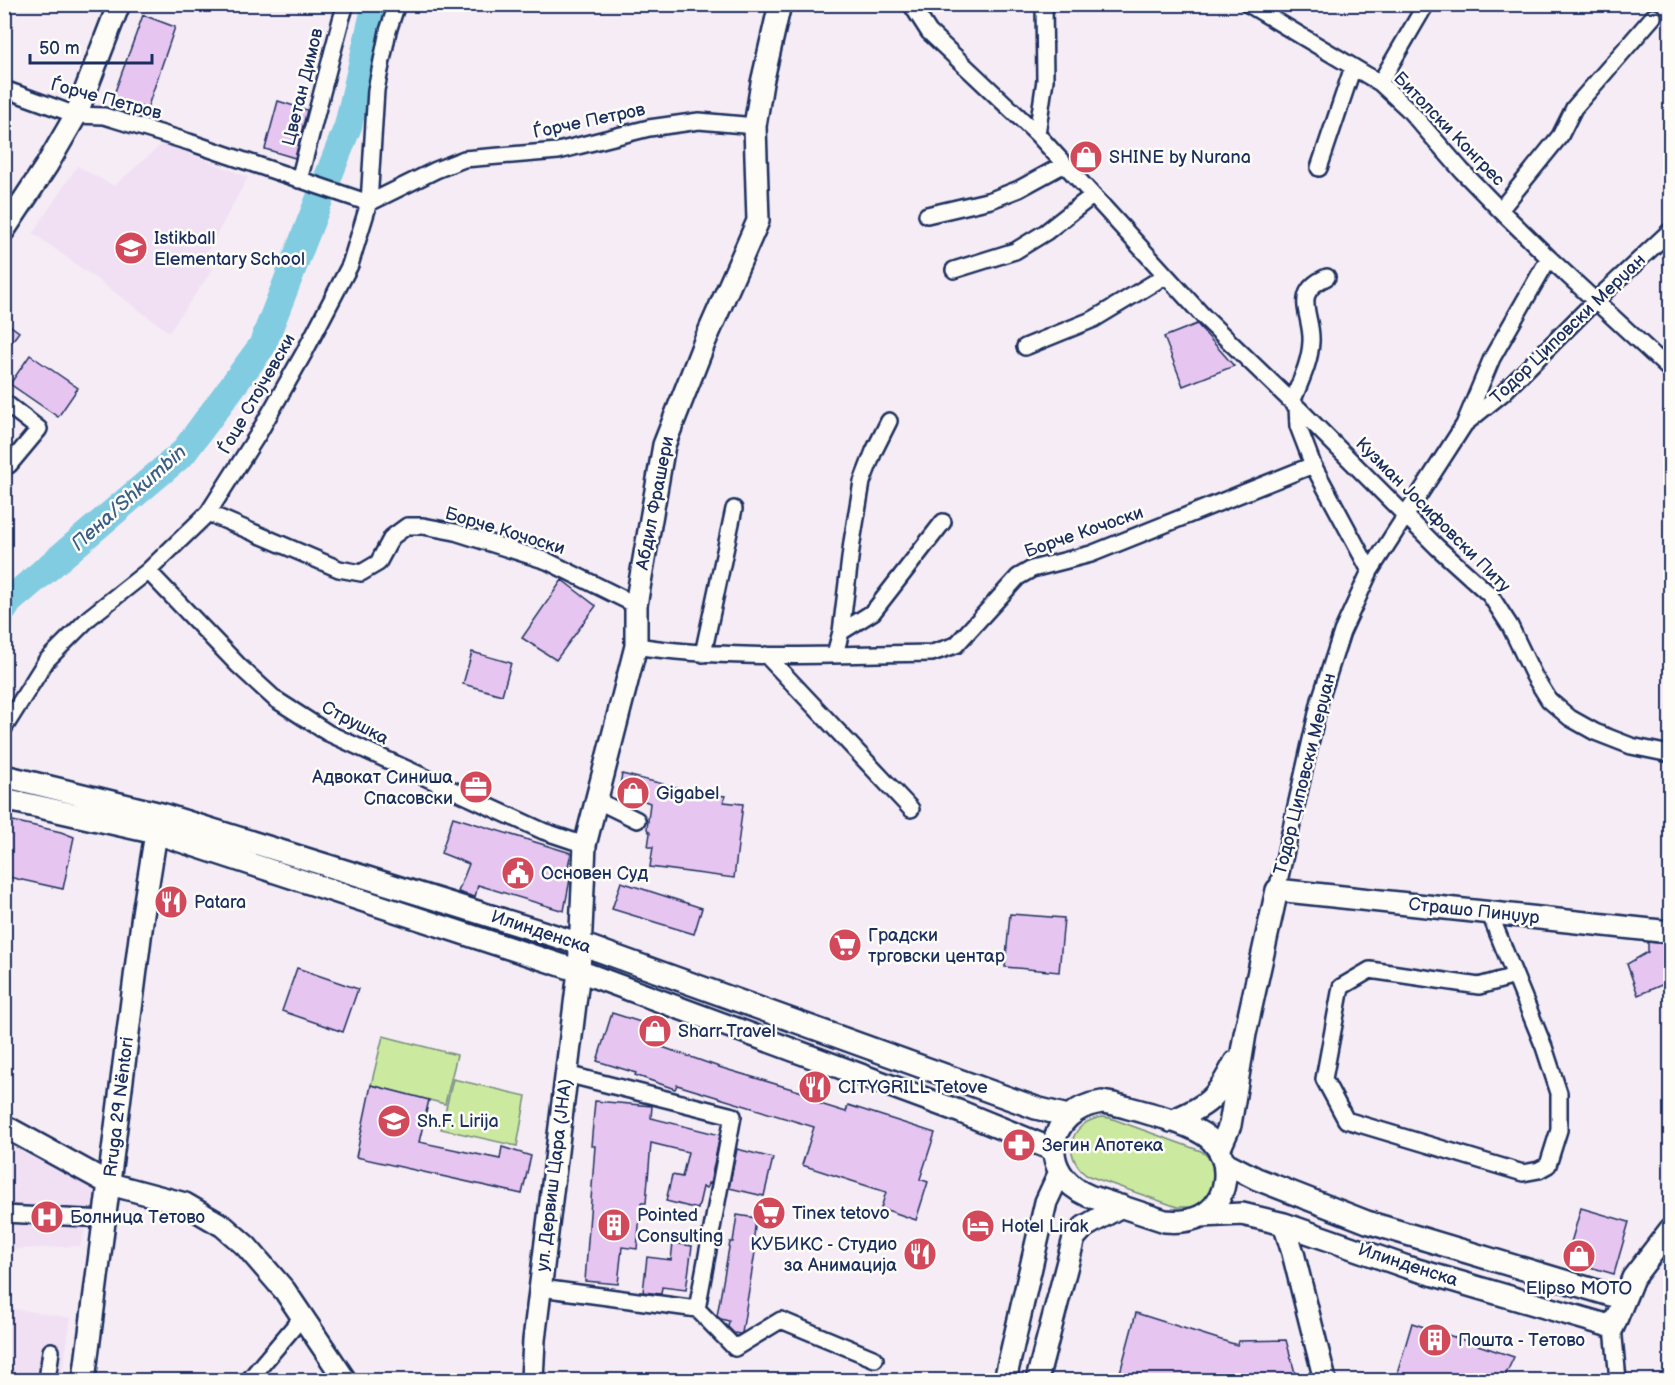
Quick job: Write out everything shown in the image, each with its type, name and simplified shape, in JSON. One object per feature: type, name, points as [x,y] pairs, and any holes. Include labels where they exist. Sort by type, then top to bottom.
[{"type":"street","points":[[4,230],[47,165],[76,115],[119,4]]},
{"type":"street","name":"Цветан Димов","points":[[307,182],[346,4]]},
{"type":"street","name":"Ѓоце Стојчевски","points":[[4,728],[46,661],[90,617],[148,571],[208,513],[257,436],[304,353],[350,265],[369,203],[376,90],[388,31],[397,4]]},
{"type":"street","name":"Абдил Фрашери","points":[[581,944],[585,845],[636,646],[636,605],[664,445],[705,341],[758,221],[755,126],[780,4]]},
{"type":"street","name":"Кузман Јосифовски Питу","points":[[911,4],[928,32],[1037,134],[1204,317],[1295,404],[1437,547],[1490,595],[1510,626],[1534,676],[1549,700],[1570,718],[1595,732],[1631,747],[1671,754]]},
{"type":"street","points":[[1037,134],[1045,80],[1044,4]]},
{"type":"street","name":"Битолски Конгрес","points":[[1248,4],[1265,10],[1380,83],[1408,109],[1462,171],[1500,210],[1671,370]]},
{"type":"street","points":[[1380,83],[1426,4]]},
{"type":"street","points":[[1500,210],[1560,136],[1574,108],[1653,16]]},
{"type":"street","points":[[1319,168],[1353,67]]},
{"type":"street","name":"Ѓорче Петров","points":[[4,90],[76,115],[104,116],[189,142],[369,203],[464,159],[558,152],[649,128],[699,121],[755,126]]},
{"type":"street","points":[[927,215],[991,200],[1019,189],[1064,165]]},
{"type":"street","points":[[954,270],[1015,251],[1046,232],[1092,196]]},
{"type":"street","name":"Тодор Циповски Мерџан","points":[[1464,425],[1503,393],[1596,300],[1671,231]]},
{"type":"street","name":"Тодор Циповски Мерџан","points":[[1221,1156],[1230,1125],[1244,1045],[1320,700],[1342,632],[1370,571],[1464,425],[1492,358],[1549,258]]},
{"type":"street","points":[[1025,347],[1094,320],[1165,276]]},
{"type":"street","points":[[1327,277],[1315,282],[1309,290],[1305,308],[1311,340],[1309,359],[1295,404],[1298,426],[1313,465],[1370,571]]},
{"type":"street","points":[[4,402],[39,429],[9,465]]},
{"type":"street","points":[[835,654],[841,632],[861,482],[889,421]]},
{"type":"street","name":"Борче Кочоски","points":[[636,646],[729,656],[932,653],[956,645],[1017,577],[1032,568],[1091,554],[1313,465]]},
{"type":"street","points":[[703,654],[734,509]]},
{"type":"street","name":"Борче Кочоски","points":[[208,513],[339,569],[361,573],[378,563],[392,537],[407,526],[423,526],[455,532],[547,561],[636,605]]},
{"type":"street","points":[[841,632],[873,612],[943,522]]},
{"type":"street","name":"Струшка","points":[[148,571],[246,673],[275,699],[328,733],[532,826],[585,845]]},
{"type":"street","points":[[766,655],[910,809]]},
{"type":"street","name":"Илинденска","points":[[4,776],[161,814],[581,944],[1036,1108],[1068,1116],[1078,1108],[1102,1102],[1171,1121],[1202,1133],[1212,1140],[1221,1156],[1257,1179],[1345,1214],[1624,1299]]},
{"type":"street","name":"Илинденска","points":[[4,799],[156,833],[579,971],[961,1112],[1054,1150]]},
{"type":"street","points":[[598,801],[637,820]]},
{"type":"street","name":"Rruga 29 Nëntori","points":[[84,1380],[143,914],[156,833]]},
{"type":"street","name":"Страшо Пинџур","points":[[1277,890],[1671,932]]},
{"type":"street","points":[[1489,912],[1544,1047],[1559,1093],[1559,1130],[1548,1165],[1539,1170],[1523,1173],[1347,1120],[1324,1079],[1341,987],[1370,970],[1479,986],[1515,976]]},
{"type":"street","name":"ул. Дервиш Цара (ЈНА)","points":[[532,1380],[581,944]]},
{"type":"street","points":[[1171,1121],[1194,1112],[1213,1098],[1227,1079],[1244,1045]]},
{"type":"street","points":[[566,1074],[733,1116],[697,1309]]},
{"type":"street","points":[[1005,1380],[1046,1202],[1059,1174],[1054,1150],[1058,1132],[1068,1116]]},
{"type":"street","points":[[4,1126],[110,1184],[185,1204],[223,1226],[246,1246],[285,1291],[345,1380]]},
{"type":"street","points":[[1201,1216],[1219,1198],[1224,1187],[1221,1156]]},
{"type":"street","name":"Илинденска","points":[[1059,1174],[1078,1191],[1171,1221],[1190,1221],[1201,1216],[1242,1214],[1284,1224],[1416,1269],[1613,1327]]},
{"type":"street","points":[[1037,1380],[1074,1238],[1084,1227],[1121,1206]]},
{"type":"street","points":[[4,1214],[105,1219]]},
{"type":"street","points":[[1284,1224],[1324,1380]]},
{"type":"street","points":[[1618,1380],[1613,1327],[1633,1278],[1671,1230]]},
{"type":"street","points":[[1416,1269],[1426,1240]]},
{"type":"street","points":[[541,1288],[697,1309],[735,1348],[781,1320],[875,1359]]},
{"type":"street","points":[[249,1380],[303,1316]]},
{"type":"street","points":[[47,1380],[51,1351]]},
{"type":"shaded area","name":"Istikball Elementary School","points":[[163,143],[248,177],[202,262],[213,269],[169,332],[33,233],[77,166],[114,186]]},
{"type":"shaded area","name":"Болница Тетово","points":[[5,1144],[99,1188],[80,1246],[5,1250]]},
{"type":"shaded area","points":[[4,1307],[71,1318],[61,1380],[5,1380]]},
{"type":"green space","points":[[383,1036],[457,1055],[445,1104],[371,1085]]},
{"type":"green space","points":[[453,1079],[526,1096],[517,1146],[441,1129]]},
{"type":"green space","points":[[1102,1117],[1201,1151],[1207,1156],[1215,1170],[1215,1186],[1207,1199],[1193,1207],[1177,1207],[1086,1175],[1073,1158],[1073,1140],[1082,1125]]},
{"type":"building","points":[[143,15],[175,27],[147,109],[113,97]]},
{"type":"building","points":[[278,101],[307,110],[295,158],[265,149]]},
{"type":"building","points":[[4,321],[19,332],[4,352]]},
{"type":"building","points":[[1197,324],[1234,366],[1183,386],[1164,337]]},
{"type":"building","points":[[30,355],[78,388],[58,417],[10,384]]},
{"type":"building","points":[[562,580],[596,606],[556,660],[522,638]]},
{"type":"building","points":[[472,652],[511,663],[502,695],[463,684]]},
{"type":"building","points":[[622,774],[688,790],[688,792],[725,796],[724,802],[743,804],[734,878],[650,867],[653,847],[648,847],[650,833],[647,829],[650,803],[619,791]]},
{"type":"building","name":"Основен Суд","points":[[453,817],[571,853],[568,866],[571,867],[571,874],[564,911],[478,885],[475,897],[458,892],[469,864],[441,853]]},
{"type":"building","points":[[4,819],[74,837],[63,889],[4,876]]},
{"type":"building","points":[[621,882],[702,908],[694,934],[612,909]]},
{"type":"building","points":[[1010,914],[1064,918],[1059,972],[1005,967]]},
{"type":"building","points":[[1648,942],[1671,944],[1671,981],[1638,995],[1627,964],[1648,952]]},
{"type":"building","points":[[297,968],[358,989],[343,1032],[282,1011]]},
{"type":"building","points":[[612,1013],[650,1025],[645,1041],[722,1068],[819,1097],[817,1103],[846,1112],[848,1105],[935,1133],[920,1179],[928,1182],[916,1220],[881,1208],[886,1192],[802,1165],[814,1127],[677,1085],[675,1089],[635,1075],[636,1073],[597,1061]]},
{"type":"building","name":"Sh.F. Lirija","points":[[371,1085],[429,1100],[419,1142],[500,1159],[502,1147],[531,1156],[522,1194],[356,1157]]},
{"type":"building","points":[[595,1101],[652,1106],[651,1118],[720,1135],[710,1184],[708,1183],[707,1188],[703,1187],[698,1209],[666,1201],[672,1175],[682,1177],[688,1152],[651,1143],[646,1203],[641,1203],[637,1249],[622,1247],[618,1284],[585,1281],[595,1146],[591,1146]]},
{"type":"building","points":[[737,1149],[773,1158],[764,1196],[729,1188]]},
{"type":"building","points":[[1581,1208],[1629,1222],[1614,1274],[1566,1260]]},
{"type":"building","points":[[737,1215],[756,1218],[753,1245],[756,1246],[740,1334],[734,1333],[728,1327],[729,1321],[717,1316]]},
{"type":"building","points":[[673,1243],[692,1246],[686,1290],[662,1287],[661,1294],[643,1292],[647,1257],[671,1260]]},
{"type":"building","points":[[1136,1313],[1237,1345],[1238,1341],[1286,1340],[1297,1380],[1118,1380]]},
{"type":"building","name":"Пошта - Тетово","points":[[1412,1323],[1514,1357],[1503,1380],[1410,1380],[1397,1374]]},
{"type":"waterway","name":"Пена/Shkumbin","points":[[4,609],[9,601],[183,453],[262,346],[348,126],[376,4]]},
{"type":"place","name":"SHINE by Nurana","points":[[1086,157]]},
{"type":"place","name":"Istikball Elementary School","points":[[131,248]]},
{"type":"place","name":"Адвокат Синиша Спасовски","points":[[476,787]]},
{"type":"place","name":"Gigabel","points":[[633,793]]},
{"type":"place","name":"Основен Суд","points":[[518,873]]},
{"type":"place","name":"Patara","points":[[171,902]]},
{"type":"place","name":"Градски трговски центар","points":[[845,945]]},
{"type":"place","name":"Sharr Travel","points":[[655,1031]]},
{"type":"place","name":"CITYGRILL Tetove","points":[[815,1087]]},
{"type":"place","name":"Sh.F. Lirija","points":[[394,1121]]},
{"type":"place","name":"Зегин Апотека","points":[[1019,1145]]},
{"type":"place","name":"Tinex tetovo","points":[[769,1213]]},
{"type":"place","name":"Болница Тетово","points":[[47,1217]]},
{"type":"place","name":"Pointed Consulting","points":[[614,1225]]},
{"type":"place","name":"Hotel Lirak","points":[[978,1226]]},
{"type":"place","name":"КУБИКС - Студио за Анимација","points":[[920,1254]]},
{"type":"place","name":"Elipso MOTO","points":[[1579,1256]]},
{"type":"place","name":"Пошта - Тетово","points":[[1435,1340]]}]
